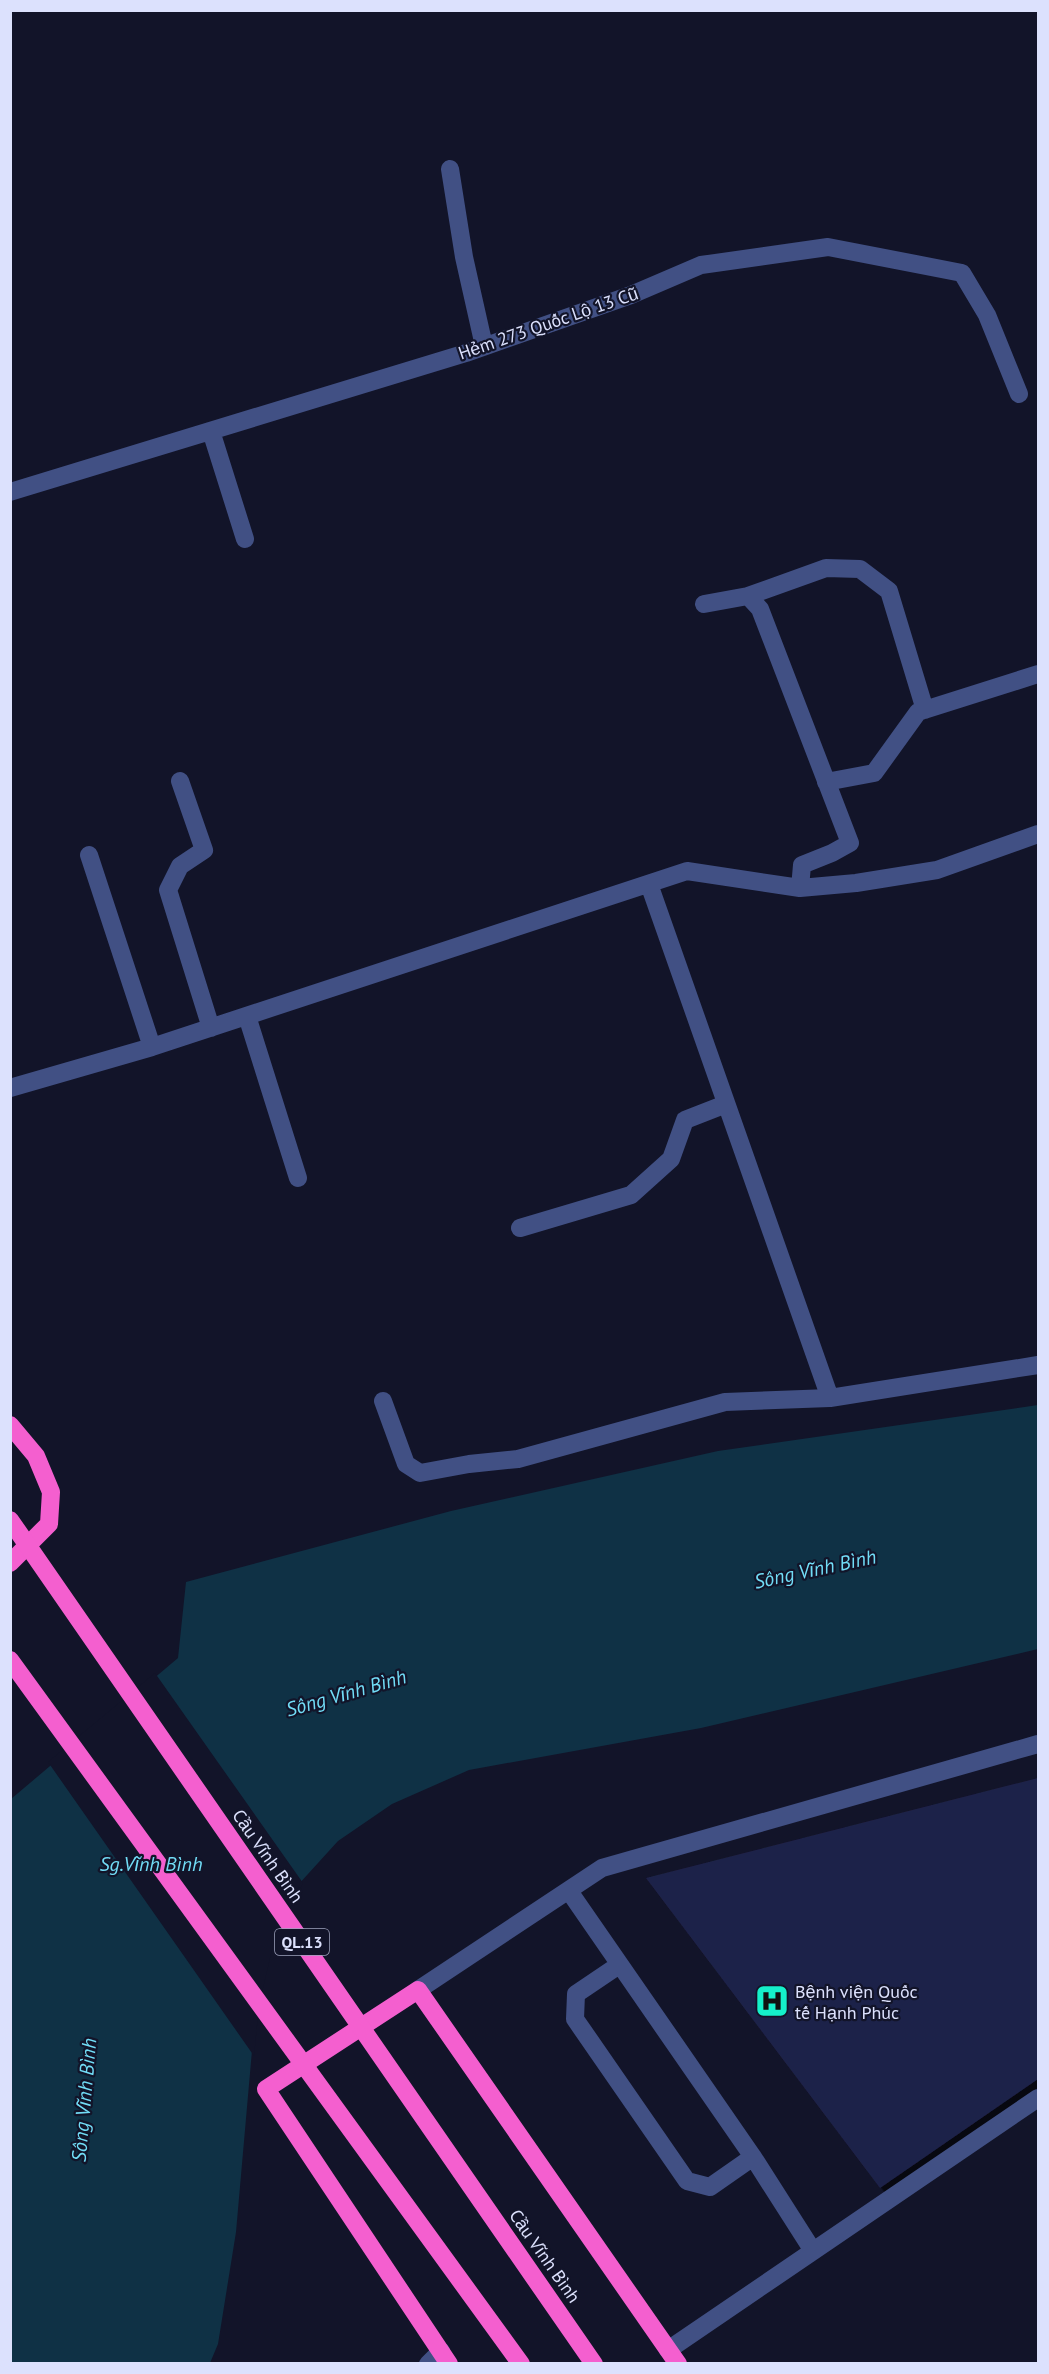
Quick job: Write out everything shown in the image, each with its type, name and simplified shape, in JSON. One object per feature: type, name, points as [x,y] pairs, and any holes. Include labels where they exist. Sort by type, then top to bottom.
[{"type":"highway","points":[[10,1425],[36,1456],[51,1492],[49,1524],[10,1563]]},
{"type":"highway","name":"Cầu Vĩnh Bình","points":[[10,1520],[594,2364]]},
{"type":"highway","points":[[10,1660],[521,2364]]},
{"type":"highway","points":[[439,2359],[266,2089],[418,1990],[673,2357]]},
{"type":"street","points":[[450,169],[465,257],[484,346]]},
{"type":"street","name":"Hẻm 273 Quốc Lộ 13 Cũ","points":[[10,492],[484,346],[631,295],[701,265],[828,247],[962,273],[987,315],[1019,394]]},
{"type":"street","points":[[211,431],[245,539]]},
{"type":"street","points":[[704,604],[748,596],[826,568],[860,569],[889,591],[926,710]]},
{"type":"street","points":[[748,596],[760,609],[850,843],[802,865],[800,888]]},
{"type":"street","points":[[826,782],[874,773],[918,712],[1038,674]]},
{"type":"street","points":[[180,781],[204,850],[180,866],[168,890],[211,1028]]},
{"type":"street","points":[[10,1088],[152,1047],[687,871],[800,888],[856,883],[937,870],[1038,834]]},
{"type":"street","points":[[89,855],[152,1047]]},
{"type":"street","points":[[649,884],[830,1398]]},
{"type":"street","points":[[247,1016],[298,1178]]},
{"type":"street","points":[[520,1228],[632,1196],[671,1159],[686,1120],[726,1104]]},
{"type":"street","points":[[383,1401],[406,1464],[420,1473],[469,1464],[518,1459],[725,1402],[830,1398],[1038,1365]]},
{"type":"street","points":[[418,1990],[602,1868],[1038,1744]]},
{"type":"street","points":[[569,1891],[753,2157],[813,2251]]},
{"type":"street","points":[[619,1965],[576,1994],[575,2019],[680,2172],[687,2181],[710,2187],[753,2157]]},
{"type":"street","points":[[673,2357],[813,2251],[1038,2098]]},
{"type":"water","name":"Sg.Vĩnh Bình","points":[[1038,1405],[1038,1649],[701,1728],[469,1770],[392,1804],[338,1841],[298,1885],[272,1936],[256,2005],[236,2232],[218,2344],[210,2363],[11,2364],[11,1799],[178,1658],[186,1582],[451,1511],[718,1451]]},
{"type":"pier","points":[[155,1673],[303,1883],[275,1937],[259,2005],[254,2056],[48,1762]]},
{"type":"building","name":"Bệnh viện Quốc tế Hạnh Phúc","points":[[1038,1778],[1038,2079],[880,2188],[646,1878]]},
{"type":"place","name":"Bệnh viện Quốc tế Hạnh Phúc","points":[[772,2001]]},
{"type":"water label","name":"Sông Vĩnh Bình","points":[[815,1569]]},
{"type":"water label","name":"Sông Vĩnh Bình","points":[[346,1693]]},
{"type":"water label","name":"Sông Vĩnh Bình","points":[[84,2100]]}]
